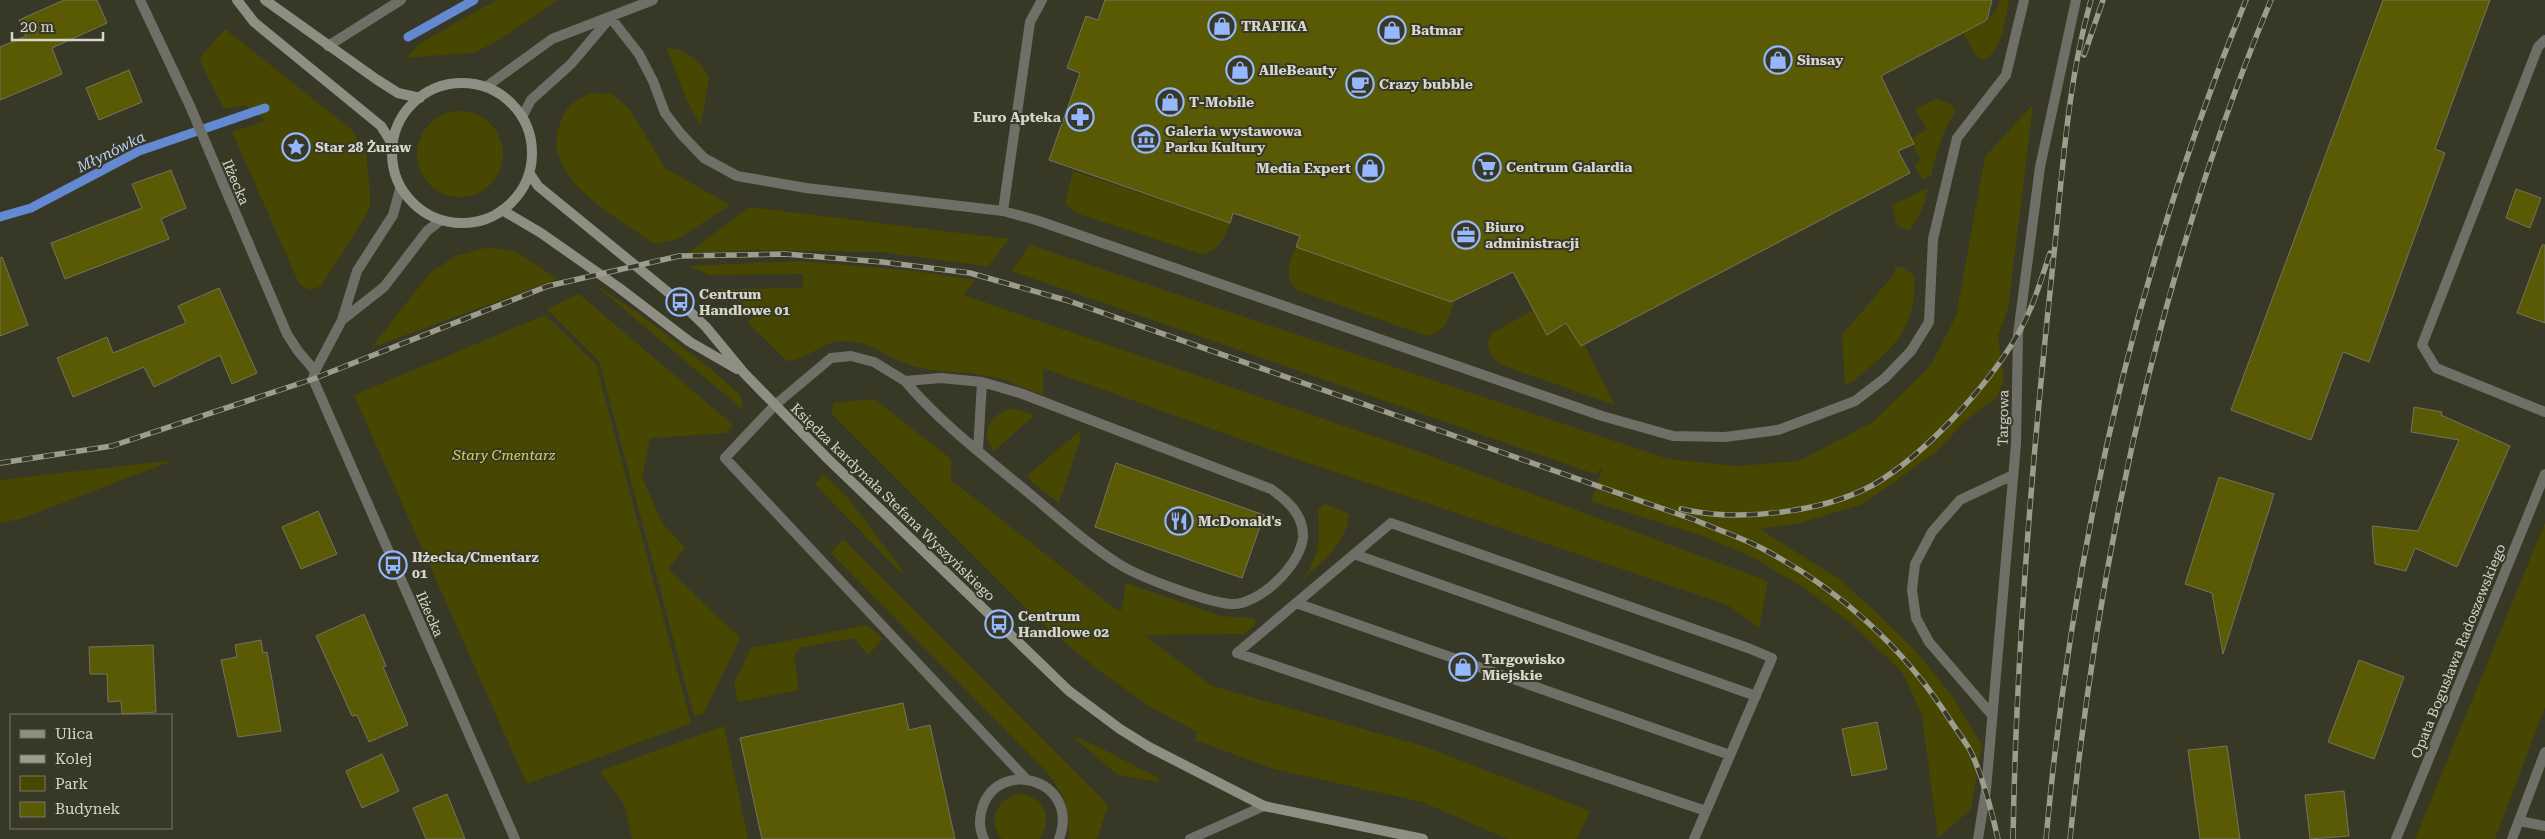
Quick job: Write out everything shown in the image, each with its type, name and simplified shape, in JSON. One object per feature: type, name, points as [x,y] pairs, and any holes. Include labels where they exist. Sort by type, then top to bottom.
[{"type":"main road","points":[[236,0],[254,22],[381,126],[391,142]]},
{"type":"main road","points":[[265,0],[328,46],[398,93],[420,98]]},
{"type":"main road","points":[[454,85],[487,86],[506,98],[522,117],[532,138],[530,174],[516,197],[502,210],[485,218],[460,222],[441,220],[424,212],[400,189],[393,168],[391,142],[400,120],[420,98],[434,90],[454,85]]},
{"type":"main road","name":"Księdza kardynała Stefana Wyszyńskiego","points":[[530,174],[538,186],[680,302],[706,327],[744,373],[775,405],[898,528],[1068,691],[1120,729],[1149,747],[1264,806],[1423,839]]},
{"type":"main road","name":"Księdza kardynała Stefana Wyszyńskiego","points":[[502,210],[541,233],[618,287],[690,342],[744,373]]},
{"type":"street","name":"Iłżecka","points":[[140,0],[190,106],[287,334],[298,351],[315,370],[313,380],[315,388],[516,839]]},
{"type":"street","points":[[328,46],[401,0]]},
{"type":"street","points":[[487,86],[552,39],[653,0]]},
{"type":"street","points":[[1003,211],[1030,22],[1042,0]]},
{"type":"street","points":[[610,17],[639,54],[653,81],[664,113],[704,158],[737,176],[806,188],[1003,211],[1036,220],[1602,416],[1673,436],[1725,437],[1778,430],[1855,401],[1886,378],[1912,351],[1929,322],[1933,239],[1958,138],[2006,75],[2024,0]]},
{"type":"street","name":"Targowa","points":[[1978,839],[1986,790],[2014,475],[2018,334],[2040,167],[2076,0]]},
{"type":"street","points":[[522,117],[531,100],[571,64],[610,17]]},
{"type":"street","points":[[2545,40],[2538,47],[2422,345],[2436,368],[2545,412]]},
{"type":"street","points":[[315,370],[342,320],[357,271],[393,215],[400,189]]},
{"type":"street","points":[[342,320],[384,288],[427,231],[441,220]]},
{"type":"street","points":[[905,381],[941,378],[982,382],[1020,393],[1271,489],[1286,499],[1297,514],[1303,537],[1296,558],[1280,578],[1257,599],[1243,604],[1229,604],[1193,595],[1124,567],[1067,525],[926,406],[905,381],[874,362],[851,356],[831,358],[775,405],[725,458],[1026,779]]},
{"type":"street","points":[[978,450],[982,382]]},
{"type":"street","name":"Opata Bogusława Radoszewskiego","points":[[2396,839],[2545,474]]},
{"type":"street","points":[[1992,715],[1929,642],[1916,618],[1912,590],[1915,564],[1932,532],[1960,500],[2014,475]]},
{"type":"street","points":[[1694,839],[1772,658],[1748,648],[1390,523],[1236,653],[1706,811]]},
{"type":"street","points":[[1354,554],[1756,696]]},
{"type":"street","points":[[1296,603],[1730,755]]},
{"type":"street","points":[[2512,839],[2545,752]]},
{"type":"street","points":[[984,839],[980,820],[982,806],[989,795],[1000,785],[1012,780],[1026,779],[1040,783],[1051,791],[1059,802],[1063,815],[1063,828],[1059,839]]},
{"type":"street","points":[[1190,839],[1264,806]]},
{"type":"street","points":[[2519,821],[2545,826]]},
{"type":"green space","points":[[497,0],[558,0],[499,40],[476,52],[406,58],[419,44]]},
{"type":"green space","points":[[1999,0],[2009,0],[2002,34],[1995,50],[1982,60],[1978,58],[1963,33],[1984,22],[1986,23],[1997,9]]},
{"type":"green space","points":[[225,29],[352,130],[366,153],[370,206],[321,286],[309,290],[299,283],[232,132],[266,121],[245,105],[224,109],[199,59]]},
{"type":"green space","points":[[667,48],[681,51],[692,57],[709,77],[701,125],[686,97]]},
{"type":"green space","points":[[591,93],[612,94],[630,110],[665,168],[730,205],[678,239],[655,244],[605,210],[573,180],[562,164],[557,146],[559,127],[567,109],[574,102]]},
{"type":"green space","points":[[1936,99],[1950,104],[1956,111],[1944,134],[1931,176],[1923,179],[1914,166],[1921,160],[1910,140],[1927,129],[1915,109]]},
{"type":"green space","points":[[2033,104],[2008,308],[1998,336],[2004,380],[1997,397],[1965,421],[1936,452],[1863,504],[1800,523],[1760,529],[1839,579],[1914,649],[1953,697],[1982,745],[1971,809],[1938,838],[1922,715],[1902,672],[1852,624],[1801,586],[1756,559],[1706,537],[1591,501],[1603,467],[1595,474],[1012,271],[1030,245],[1668,459],[1737,466],[1799,461],[1873,422],[1931,365],[1956,316],[1985,157]]},
{"type":"green space","points":[[452,111],[468,111],[477,114],[491,123],[500,137],[503,154],[500,171],[491,185],[477,194],[468,197],[452,197],[436,190],[424,178],[417,162],[417,146],[424,130],[436,118]]},
{"type":"green space","points":[[1073,171],[1230,223],[1220,243],[1212,251],[1201,254],[1076,213],[1065,203]]},
{"type":"green space","points":[[1928,188],[1922,211],[1909,231],[1897,226],[1892,205]]},
{"type":"green space","points":[[749,207],[1009,239],[988,266],[880,252],[756,250],[688,253]]},
{"type":"green space","points":[[489,247],[516,252],[558,279],[371,348],[430,273],[456,256]]},
{"type":"green space","points":[[1296,247],[1454,303],[1443,328],[1427,336],[1297,290],[1289,275],[1290,264]]},
{"type":"green space","points":[[798,261],[914,271],[975,280],[963,295],[1411,449],[1768,581],[1759,628],[1728,605],[1282,454],[1043,368],[1043,395],[995,377],[915,366],[896,360],[870,346],[854,342],[836,342],[795,360],[787,361],[748,323],[754,315],[734,297],[727,302],[715,289],[803,288],[803,274],[709,275],[690,266]]},
{"type":"green space","points":[[1895,267],[1901,267],[1914,275],[1914,294],[1906,325],[1890,349],[1879,360],[1852,382],[1845,385],[1842,335],[1895,273]]},
{"type":"green space","points":[[593,283],[640,314],[712,370],[740,395],[743,410]]},
{"type":"green space","points":[[579,294],[733,425],[726,433],[650,438],[642,477],[662,523],[685,547],[668,569],[740,638],[704,713],[694,716],[599,361],[547,309]]},
{"type":"green space","points":[[1533,310],[1547,335],[1566,323],[1581,346],[1584,344],[1615,405],[1508,367],[1495,360],[1490,352],[1488,341],[1492,333]]},
{"type":"green space","name":"Stary Cmentarz","points":[[545,315],[596,364],[691,723],[527,784],[354,395]]},
{"type":"green space","points":[[874,399],[951,459],[951,480],[1114,608],[1121,611],[1126,583],[1221,616],[1254,618],[1255,624],[1244,634],[1144,635],[1212,686],[1426,747],[1590,811],[1577,839],[1508,839],[1422,802],[1274,769],[1195,740],[1197,732],[1149,706],[1096,668],[1039,621],[831,413],[834,403]]},
{"type":"green space","points":[[1013,409],[1035,415],[994,451],[987,438],[990,424],[999,414]]},
{"type":"green space","points":[[1081,430],[1080,440],[1059,503],[1027,476]]},
{"type":"green space","points":[[175,460],[20,519],[0,523],[0,480]]},
{"type":"green space","points":[[823,474],[848,498],[903,571],[901,573],[815,484]]},
{"type":"green space","points":[[1325,504],[1349,514],[1347,524],[1344,533],[1333,550],[1304,578],[1314,560],[1318,545],[1318,510]]},
{"type":"green space","points":[[2545,523],[2545,707],[2495,839],[2415,839]]},
{"type":"green space","points":[[843,539],[1108,805],[1097,839],[1069,839],[1065,803],[1047,772],[831,553]]},
{"type":"green space","points":[[867,625],[883,639],[868,655],[854,638],[801,647],[794,656],[799,690],[738,702],[734,683],[751,648]]},
{"type":"green space","points":[[724,726],[748,839],[632,839],[624,804],[600,771]]},
{"type":"green space","points":[[1072,736],[1095,745],[1160,779],[1157,782],[1118,775]]},
{"type":"green space","points":[[1020,794],[1035,799],[1044,810],[1046,824],[1039,839],[1002,839],[997,832],[995,825],[996,811],[1005,800]]},
{"type":"building","points":[[64,0],[97,0],[107,23],[52,48],[62,74],[0,100],[0,47],[26,36],[19,20]]},
{"type":"building","name":"Centrum Galardia","points":[[1105,0],[1992,0],[1987,20],[1881,76],[1914,144],[1898,151],[1910,173],[1581,346],[1566,323],[1547,335],[1513,272],[1451,302],[1296,247],[1300,236],[1233,213],[1230,223],[1049,160],[1080,73],[1067,68],[1086,16],[1098,20]]},
{"type":"building","points":[[2383,0],[2490,0],[2435,149],[2445,153],[2369,362],[2343,352],[2311,440],[2231,410]]},
{"type":"building","points":[[129,70],[142,102],[99,120],[86,88]]},
{"type":"building","points":[[171,170],[186,208],[161,219],[169,239],[65,279],[51,243],[142,208],[132,184]]},
{"type":"building","points":[[2516,189],[2541,198],[2530,228],[2506,218]]},
{"type":"building","points":[[2542,245],[2545,245],[2545,323],[2517,313]]},
{"type":"building","points":[[2,257],[28,325],[0,336],[0,258]]},
{"type":"building","points":[[219,288],[257,373],[232,384],[220,355],[154,387],[144,367],[73,397],[57,358],[107,337],[113,353],[186,323],[178,306]]},
{"type":"building","points":[[2414,407],[2442,412],[2441,415],[2510,446],[2457,567],[2415,548],[2406,571],[2375,564],[2372,526],[2418,531],[2459,440],[2411,432]]},
{"type":"building","name":"McDonald's","points":[[1116,463],[1264,515],[1242,578],[1095,527]]},
{"type":"building","points":[[2219,477],[2274,494],[2223,654],[2212,593],[2185,584]]},
{"type":"building","points":[[318,511],[337,554],[301,569],[282,527]]},
{"type":"building","points":[[364,614],[386,666],[383,667],[408,725],[369,742],[357,715],[352,716],[316,636]]},
{"type":"building","points":[[261,640],[263,653],[267,652],[281,731],[238,737],[221,660],[237,657],[235,645]]},
{"type":"building","points":[[153,645],[156,712],[122,714],[121,701],[108,702],[107,674],[90,674],[89,647]]},
{"type":"building","points":[[2359,660],[2404,677],[2374,759],[2328,742]]},
{"type":"building","points":[[903,703],[909,730],[930,725],[955,839],[762,839],[740,738]]},
{"type":"building","points":[[1877,722],[1887,769],[1852,776],[1842,729]]},
{"type":"building","points":[[2227,746],[2240,839],[2200,839],[2188,750]]},
{"type":"building","points":[[382,754],[399,791],[362,808],[346,771]]},
{"type":"building","points":[[2344,791],[2349,836],[2310,839],[2305,795]]},
{"type":"building","points":[[447,794],[465,839],[426,839],[413,808]]},
{"type":"waterway","name":"Młynówka","points":[[408,37],[474,0]]},
{"type":"waterway","name":"Młynówka","points":[[0,217],[31,208],[139,151],[265,108]]},
{"type":"railway","points":[[2013,839],[2021,626],[2038,414],[2070,101],[2091,0]]},
{"type":"railway","points":[[2084,55],[2103,0]]},
{"type":"railway","points":[[2046,839],[2058,731],[2073,624],[2114,412],[2141,307],[2172,203],[2207,101],[2246,0]]},
{"type":"railway","points":[[2070,839],[2082,731],[2098,624],[2117,518],[2140,412],[2166,307],[2197,203],[2232,101],[2271,0]]},
{"type":"railway","points":[[1681,509],[1704,513],[1753,515],[1805,508],[1852,495],[1873,485],[1893,472],[1934,438],[1973,397],[1990,375],[2018,334],[2028,314],[2050,253]]},
{"type":"railway","points":[[0,463],[112,446],[313,379],[548,286],[679,256],[785,254],[882,262],[970,273],[1069,301],[1695,520],[1765,550],[1819,583],[1844,602],[1891,645],[1912,669],[1932,694],[1971,752],[1990,806],[1998,839]]},
{"type":"place","name":"TRAFIKA","points":[[1222,26]]},
{"type":"place","name":"Batmar","points":[[1392,30]]},
{"type":"place","name":"Sinsay","points":[[1778,60]]},
{"type":"place","name":"AlleBeauty","points":[[1240,70]]},
{"type":"place","name":"Crazy bubble","points":[[1360,84]]},
{"type":"place","name":"T-Mobile","points":[[1170,102]]},
{"type":"place","name":"Euro Apteka","points":[[1080,117]]},
{"type":"place","name":"Galeria wystawowa Parku Kultury","points":[[1146,139]]},
{"type":"place","name":"Star 28 Żuraw","points":[[296,147]]},
{"type":"place","name":"Centrum Galardia","points":[[1487,167]]},
{"type":"place","name":"Media Expert","points":[[1370,168]]},
{"type":"place","name":"Biuro administracji","points":[[1466,235]]},
{"type":"place","name":"Centrum Handlowe 01","points":[[680,302]]},
{"type":"place","name":"McDonald's","points":[[1179,521]]},
{"type":"place","name":"Iłżecka/Cmentarz 01","points":[[393,565]]},
{"type":"place","name":"Centrum Handlowe 02","points":[[999,624]]},
{"type":"place","name":"Targowisko Miejskie","points":[[1463,667]]}]
